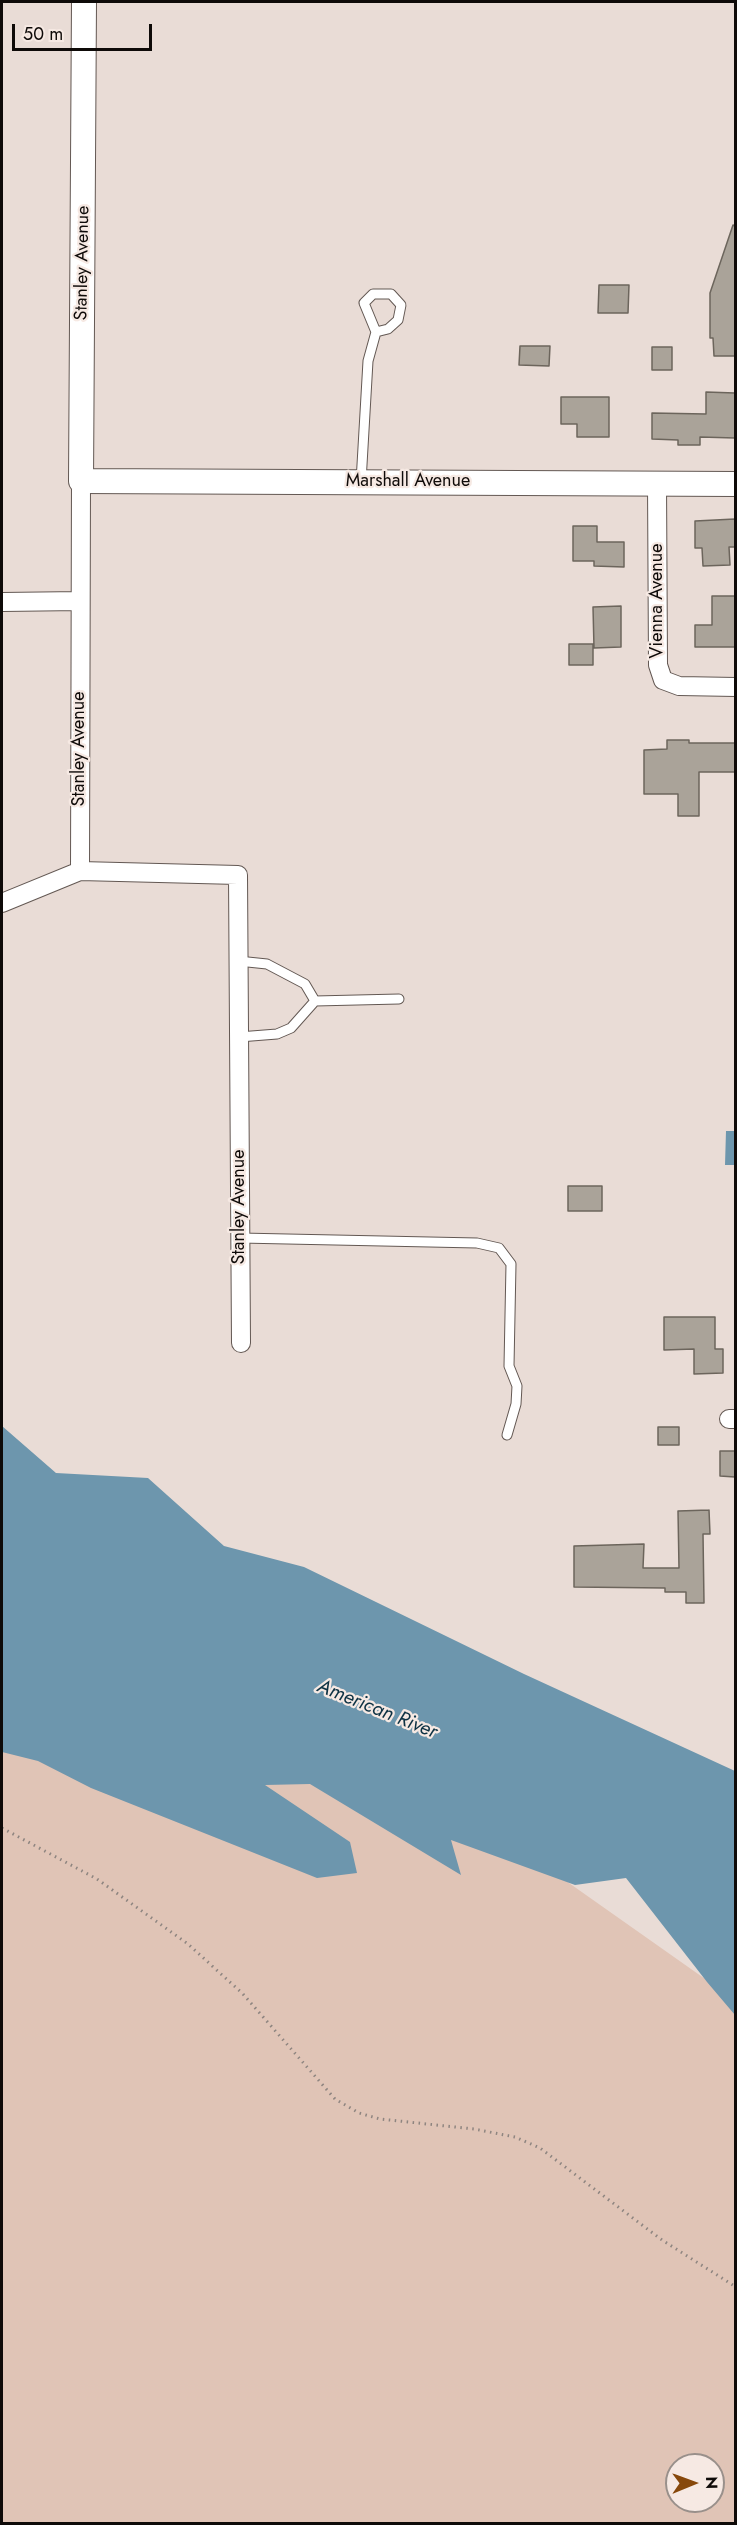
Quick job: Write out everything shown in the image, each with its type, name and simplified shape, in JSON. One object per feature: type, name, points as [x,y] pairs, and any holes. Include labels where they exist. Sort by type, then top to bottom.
[{"type":"street","name":"Stanley Avenue","points":[[84,2],[80,871],[238,875],[241,1343]]},
{"type":"street","name":"Marshall Avenue","points":[[81,481],[735,484]]},
{"type":"street","name":"Vienna Avenue","points":[[657,483],[658,665],[663,680],[679,686],[735,687]]},
{"type":"street","points":[[2,602],[80,601]]},
{"type":"street","points":[[2,903],[80,871]]},
{"type":"lane","points":[[361,482],[368,361],[376,332],[364,303],[373,294],[391,294],[401,304],[398,320],[388,329],[376,332]]},
{"type":"lane","points":[[238,961],[267,964],[305,984],[315,1001]]},
{"type":"lane","points":[[239,1037],[277,1034],[291,1028],[315,1001],[399,999]]},
{"type":"lane","points":[[240,1238],[477,1243],[499,1248],[511,1264],[509,1366],[517,1386],[516,1404],[507,1435]]},
{"type":"path","points":[[2,1828],[97,1879],[188,1944],[243,1995],[335,2099],[359,2113],[380,2119],[474,2129],[515,2137],[540,2148],[662,2240],[735,2288]]},
{"type":"shaded area","points":[[2,1689],[195,1723],[525,1852],[735,2000],[735,2523],[2,2523]]},
{"type":"water","points":[[726,1131],[735,1131],[735,1165],[725,1165]]},
{"type":"water","name":"American River","points":[[2,1426],[56,1473],[148,1478],[224,1546],[304,1567],[524,1674],[735,1771],[735,2015],[626,1878],[575,1885],[451,1840],[461,1875],[310,1784],[265,1785],[350,1842],[357,1873],[317,1878],[91,1788],[38,1761],[2,1752]]},
{"type":"building","points":[[733,225],[735,226],[735,356],[714,356],[713,338],[710,338],[710,293]]},
{"type":"building","points":[[599,285],[629,285],[628,313],[598,313]]},
{"type":"building","points":[[520,346],[550,346],[549,366],[519,365]]},
{"type":"building","points":[[652,347],[672,347],[672,370],[652,370]]},
{"type":"building","points":[[706,392],[735,393],[735,438],[700,437],[700,445],[678,445],[678,440],[652,439],[652,413],[706,414]]},
{"type":"building","points":[[561,397],[609,397],[609,437],[577,437],[577,424],[561,424]]},
{"type":"building","points":[[735,519],[735,547],[729,547],[730,565],[703,566],[702,548],[695,548],[695,521]]},
{"type":"building","points":[[573,526],[597,526],[597,542],[624,542],[624,567],[594,566],[594,561],[573,561]]},
{"type":"building","points":[[712,596],[735,596],[735,647],[695,647],[695,625],[712,625]]},
{"type":"building","points":[[621,606],[621,647],[594,648],[593,607]]},
{"type":"building","points":[[569,644],[593,644],[593,665],[569,665]]},
{"type":"building","points":[[667,740],[689,740],[689,743],[735,743],[735,772],[699,772],[699,816],[678,816],[678,794],[644,794],[644,750],[667,749]]},
{"type":"building","points":[[568,1186],[602,1186],[602,1211],[568,1211]]},
{"type":"building","points":[[664,1317],[715,1317],[715,1349],[723,1349],[723,1373],[694,1374],[694,1349],[664,1350]]},
{"type":"building","points":[[658,1427],[679,1427],[679,1445],[658,1445]]},
{"type":"building","points":[[720,1451],[735,1451],[735,1477],[720,1476]]},
{"type":"building","points":[[709,1510],[710,1534],[703,1534],[704,1603],[686,1603],[686,1592],[665,1592],[665,1588],[574,1587],[574,1546],[644,1544],[643,1568],[679,1568],[678,1511]]}]
